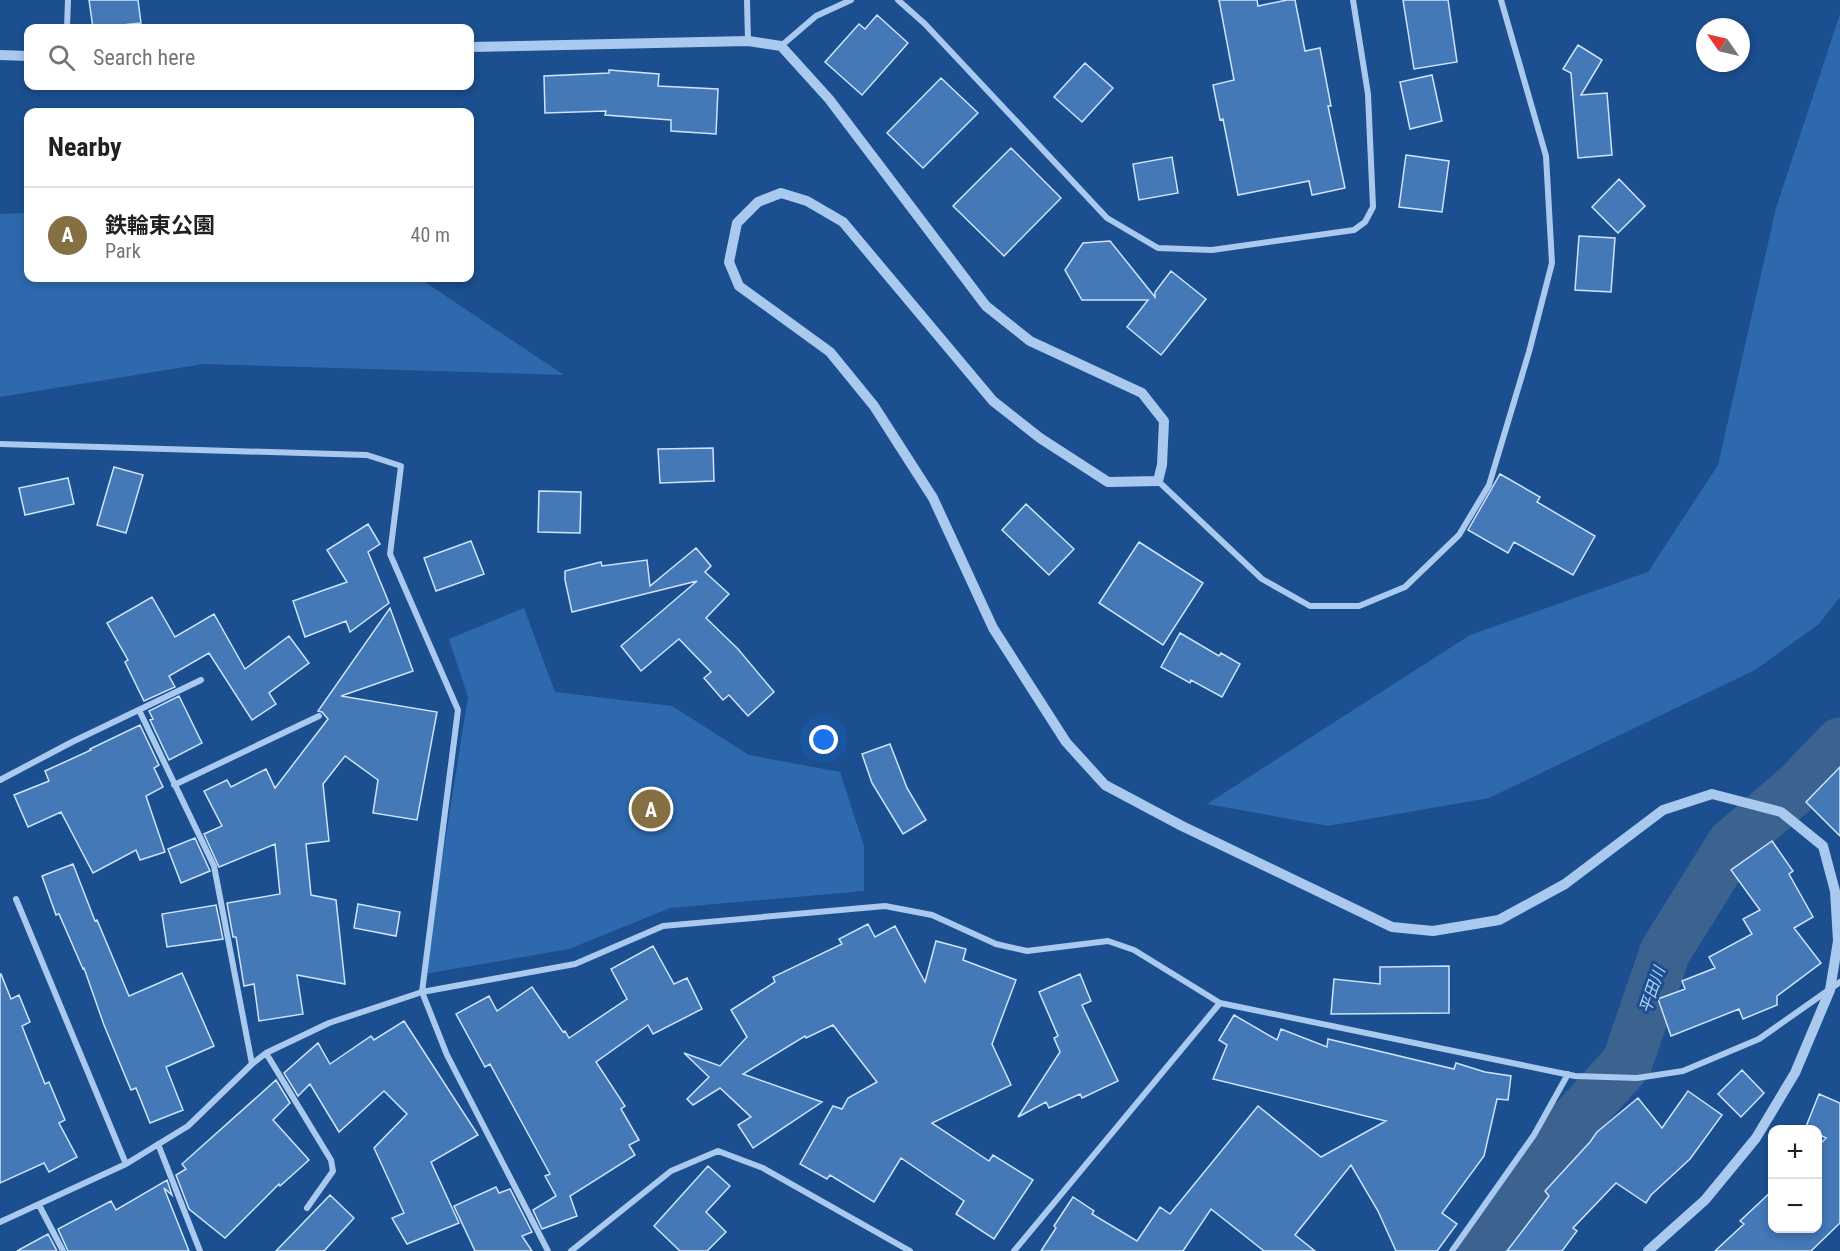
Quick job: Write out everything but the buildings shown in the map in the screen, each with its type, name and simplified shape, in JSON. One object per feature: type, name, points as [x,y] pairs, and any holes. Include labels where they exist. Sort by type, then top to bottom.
[{"type":"street","points":[[68,0],[68,24]]},
{"type":"street","points":[[747,0],[748,40]]},
{"type":"street","points":[[781,46],[816,16],[851,0]]},
{"type":"street","points":[[898,0],[925,24],[1107,218],[1158,249],[1212,249],[1354,230],[1365,222],[1373,207],[1368,94],[1353,0]]},
{"type":"street","points":[[1501,0],[1545,156],[1552,263],[1529,352],[1489,485],[1459,535],[1405,587],[1359,606],[1310,606],[1262,579],[1158,481],[1108,482],[1040,438],[993,400],[843,222],[807,201],[781,193],[758,202],[737,223],[729,262],[739,286],[830,352],[874,406],[933,498],[993,628],[1066,742],[1106,785],[1182,826],[1392,927],[1433,931],[1499,920],[1565,884],[1663,810],[1712,794],[1781,812],[1823,846],[1835,891],[1838,941],[1830,990],[1795,1073],[1756,1138],[1705,1200],[1648,1251]]},
{"type":"street","points":[[474,47],[748,40],[781,46],[829,99],[986,306],[1030,341],[1142,393],[1164,421],[1162,465],[1158,481]]},
{"type":"street","points":[[0,55],[24,56]]},
{"type":"street","points":[[0,444],[367,455],[401,466],[390,554],[458,710],[422,992],[447,1054],[548,1251]]},
{"type":"street","points":[[0,780],[201,680]]},
{"type":"street","points":[[139,710],[214,866],[252,1064]]},
{"type":"street","points":[[174,785],[319,716]]},
{"type":"street","points":[[16,898],[126,1164]]},
{"type":"street","points":[[0,1222],[126,1164],[188,1126],[266,1053],[329,1023],[422,992],[575,964],[663,927],[885,906],[932,915],[996,944],[1027,951],[1108,941],[1134,950],[1220,1003],[1568,1074],[1637,1078],[1683,1071],[1759,1039],[1840,982]]},
{"type":"street","points":[[1014,1251],[1220,1003]]},
{"type":"street","points":[[266,1053],[331,1160],[333,1172],[307,1208]]},
{"type":"street","points":[[1452,1251],[1534,1135],[1568,1074]]},
{"type":"street","points":[[158,1144],[200,1251]]},
{"type":"street","points":[[571,1251],[671,1171],[717,1151],[763,1168],[910,1251]]},
{"type":"street","points":[[39,1205],[63,1251]]},
{"type":"shaded area","points":[[1840,14],[1840,597],[1819,624],[1755,670],[1489,798],[1328,826],[1207,804],[1470,635],[1648,572],[1718,465],[1776,208]]},
{"type":"shaded area","points":[[24,213],[24,282],[425,282],[564,375],[203,364],[0,397],[0,214]]},
{"type":"shaded area","points":[[524,608],[555,692],[672,706],[749,755],[840,772],[864,846],[864,891],[670,908],[569,949],[424,974],[468,697],[449,639]]},
{"type":"waterway","name":"平田川","points":[[1483,1251],[1567,1129],[1627,1063],[1665,952],[1732,844],[1799,786],[1840,743]]},
{"type":"place","name":"鉄輪東公園","points":[[651,809]]}]
